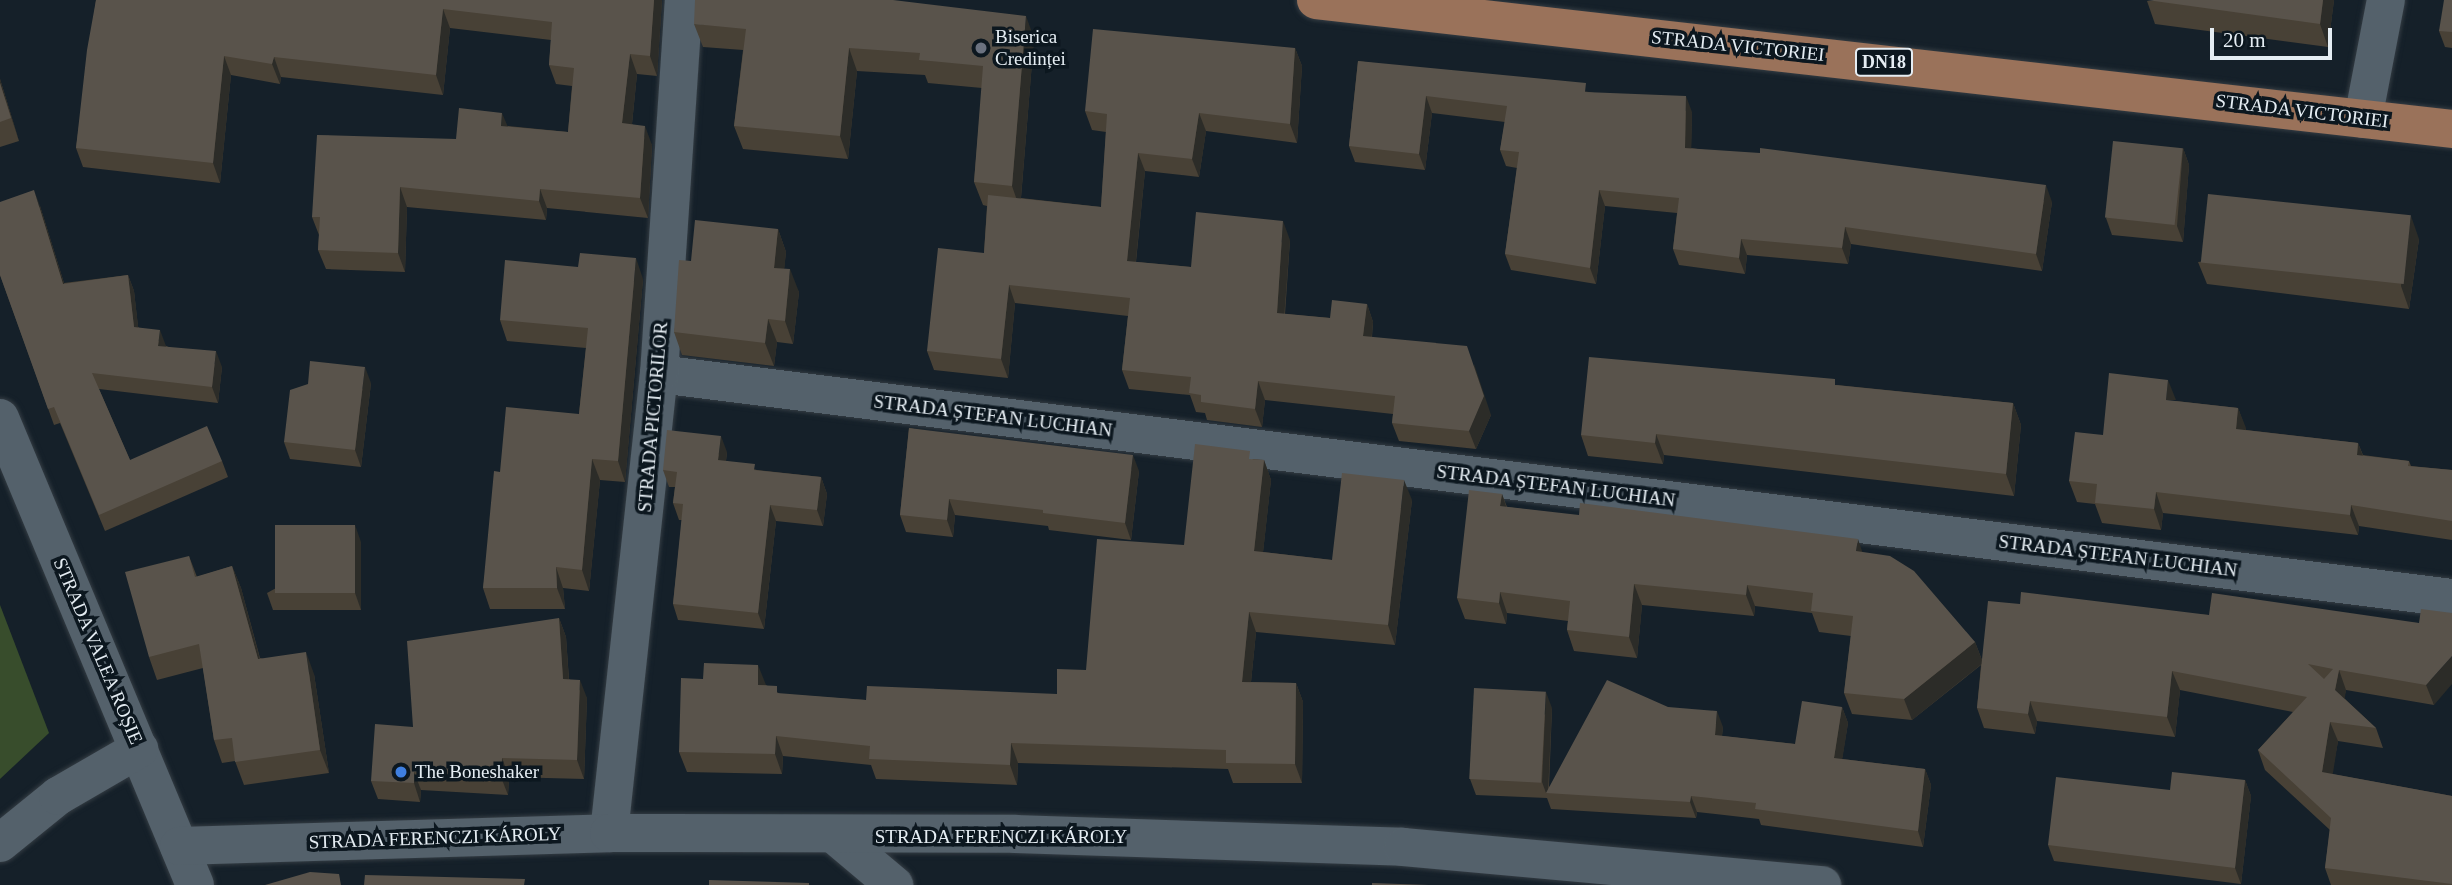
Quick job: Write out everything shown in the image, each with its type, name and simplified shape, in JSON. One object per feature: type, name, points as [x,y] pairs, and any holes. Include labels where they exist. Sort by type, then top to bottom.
[{"type":"main road","name":"STRADA VICTORIEI","points":[[1316,0],[2452,129]]},
{"type":"street","name":"STRADA PICTORILOR","points":[[609,833],[659,374],[684,0]]},
{"type":"street","points":[[2363,118],[2386,0]]},
{"type":"street","name":"STRADA ȘTEFAN LUCHIAN","points":[[659,374],[2452,598]]},
{"type":"street","name":"STRADA VALEA ROȘIE","points":[[0,418],[195,885]]},
{"type":"street","points":[[0,843],[58,796],[139,749]]},
{"type":"street","name":"STRADA FERENCZI KÁROLY","points":[[179,846],[609,833],[837,837],[1015,834],[1402,847],[1822,885]]},
{"type":"street","points":[[837,837],[887,883]]},
{"type":"green space","points":[[0,605],[49,733],[0,779]]},
{"type":"building","points":[[96,0],[654,0],[650,56],[630,54],[622,123],[645,126],[640,198],[540,189],[539,201],[400,187],[398,253],[318,250],[320,217],[312,217],[317,135],[456,139],[459,108],[502,113],[501,126],[568,132],[574,68],[549,65],[552,22],[443,9],[436,75],[274,57],[272,64],[224,56],[213,163],[76,148],[87,50]]},
{"type":"building","points":[[695,0],[893,0],[1026,16],[1012,186],[974,182],[983,66],[919,60],[920,53],[849,48],[840,136],[734,126],[746,29],[694,24]]},
{"type":"building","points":[[2147,0],[2323,0],[2320,24]]},
{"type":"building","points":[[2444,0],[2452,0],[2452,32],[2439,31]]},
{"type":"building","points":[[1093,29],[1295,48],[1290,124],[1199,113],[1192,159],[1138,153],[1127,261],[1191,267],[1196,212],[1283,221],[1277,313],[1330,318],[1332,300],[1367,304],[1363,336],[1467,346],[1484,396],[1469,431],[1392,423],[1395,396],[1258,381],[1255,409],[1201,402],[1201,395],[1189,393],[1191,377],[1122,370],[1130,298],[1009,285],[1001,359],[927,351],[938,248],[984,253],[988,195],[1101,207],[1107,114],[1085,111]]},
{"type":"building","points":[[1358,61],[1586,83],[1585,92],[1686,96],[1685,148],[1760,153],[1760,148],[2046,185],[2036,254],[1845,227],[1842,248],[1741,239],[1739,258],[1673,249],[1679,198],[1599,190],[1590,268],[1505,254],[1519,152],[1500,150],[1507,106],[1426,96],[1419,154],[1349,146]]},
{"type":"building","points":[[0,83],[11,118],[0,122]]},
{"type":"building","points":[[2113,141],[2183,148],[2175,225],[2105,218]]},
{"type":"building","points":[[34,190],[63,284],[128,275],[134,327],[160,330],[158,346],[216,351],[212,387],[92,373],[130,460],[207,426],[222,461],[99,515],[54,407],[48,409],[0,275],[0,202]]},
{"type":"building","points":[[2208,194],[2411,215],[2404,284],[2201,263]]},
{"type":"building","points":[[695,220],[778,229],[774,268],[790,269],[785,321],[768,319],[765,343],[674,332],[679,260],[691,261]]},
{"type":"building","points":[[580,253],[636,258],[618,461],[592,459],[582,570],[556,567],[557,588],[483,588],[494,471],[500,472],[506,407],[579,414],[588,328],[500,320],[505,260],[578,267]]},
{"type":"building","points":[[1589,357],[1835,379],[1835,385],[2013,403],[2006,474],[1656,434],[1655,443],[1581,435]]},
{"type":"building","points":[[310,361],[365,367],[355,450],[284,442],[290,390],[308,384]]},
{"type":"building","points":[[2109,373],[2168,380],[2166,400],[2238,408],[2236,429],[2358,443],[2357,455],[2409,461],[2408,466],[2452,470],[2452,521],[2351,505],[2350,515],[2156,492],[2154,509],[2095,503],[2097,484],[2069,481],[2075,432],[2103,435]]},
{"type":"building","points":[[909,428],[1133,455],[1125,523],[949,499],[947,520],[900,515]]},
{"type":"building","points":[[667,430],[721,436],[718,460],[755,464],[754,470],[821,477],[817,510],[770,505],[758,613],[673,604],[683,504],[673,503],[677,472],[663,470]]},
{"type":"building","points":[[1195,444],[1250,451],[1249,459],[1264,460],[1254,551],[1332,560],[1342,473],[1404,480],[1388,625],[1249,612],[1242,682],[1296,683],[1295,764],[1226,763],[1226,750],[1011,743],[1010,765],[869,759],[870,746],[776,736],[775,754],[679,752],[681,678],[703,679],[704,663],[758,665],[758,685],[777,686],[777,693],[866,700],[867,686],[1057,694],[1057,669],[1086,670],[1097,539],[1184,545]]},
{"type":"building","points":[[1469,490],[1502,494],[1500,506],[1579,515],[1580,503],[1858,539],[1856,551],[1890,556],[1914,571],[1975,642],[1904,699],[1844,693],[1853,616],[1811,611],[1813,593],[1747,585],[1746,595],[1634,584],[1629,637],[1567,630],[1570,601],[1500,592],[1499,603],[1457,598]]},
{"type":"building","points":[[275,525],[355,525],[355,593],[275,593]]},
{"type":"building","points":[[189,556],[195,577],[232,566],[258,659],[306,652],[320,750],[235,762],[232,738],[214,740],[199,644],[149,657],[125,572]]},
{"type":"building","points":[[2021,592],[2209,615],[2212,593],[2419,623],[2421,609],[2452,613],[2452,656],[2426,685],[2339,670],[2335,690],[2376,728],[2330,722],[2322,772],[2452,796],[2452,884],[2325,868],[2331,818],[2258,750],[2307,697],[2172,671],[2167,717],[2030,701],[2028,714],[1977,708],[1988,601],[2020,604]],"holes":[[[2308,664],[2333,669],[2324,679]]]},
{"type":"building","points":[[559,618],[563,679],[580,680],[577,760],[502,758],[501,777],[414,772],[414,783],[371,781],[375,724],[413,727],[407,641]]},
{"type":"building","points":[[1607,680],[1668,707],[1717,711],[1715,735],[1795,744],[1802,701],[1842,707],[1834,758],[1925,769],[1918,831],[1755,809],[1756,803],[1691,796],[1690,802],[1546,793]]},
{"type":"building","points":[[1474,688],[1546,692],[1541,783],[1469,779]]},
{"type":"building","points":[[2172,772],[2245,780],[2235,868],[2048,845],[2056,777],[2170,790]]},
{"type":"building","points":[[310,872],[339,874],[341,885],[265,885]]},
{"type":"building","points":[[365,875],[525,879],[524,885],[364,885]]},
{"type":"building","points":[[709,880],[809,883],[809,885],[709,885]]},
{"type":"building","points":[[1372,883],[1429,885],[1372,885]]},
{"type":"place","name":"Biserica Credinței","points":[[981,48]]},
{"type":"place","name":"The Boneshaker","points":[[401,772]]}]
